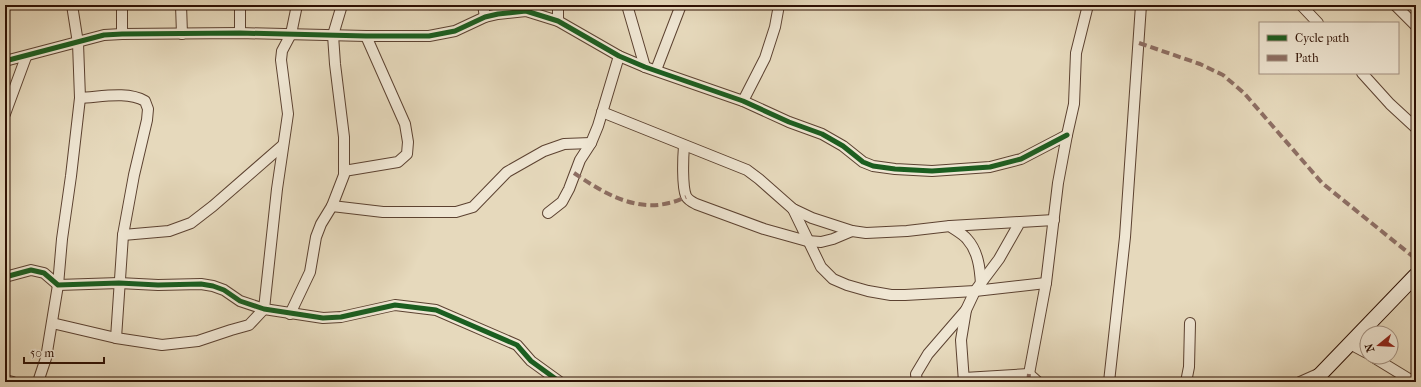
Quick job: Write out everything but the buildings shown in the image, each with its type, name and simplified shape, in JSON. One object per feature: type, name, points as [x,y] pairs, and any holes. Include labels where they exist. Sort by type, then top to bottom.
[{"type":"street","points":[[38,382],[46,358],[58,285],[62,239],[72,176],[80,98],[78,43],[72,5]]},
{"type":"street","points":[[122,5],[122,34]]},
{"type":"street","points":[[181,5],[182,34]]},
{"type":"street","points":[[240,5],[240,33]]},
{"type":"street","points":[[52,323],[116,338],[162,345],[198,341],[250,325],[264,309],[277,189],[288,114],[281,60],[282,51],[291,34],[297,5]]},
{"type":"street","points":[[290,314],[310,272],[316,237],[321,224],[332,206],[344,176],[344,138],[333,35],[342,5]]},
{"type":"street","points":[[483,5],[486,17]]},
{"type":"street","points":[[558,5],[558,21]]},
{"type":"street","points":[[627,5],[645,67]]},
{"type":"street","points":[[656,70],[681,5]]},
{"type":"street","points":[[743,101],[765,58],[775,27],[779,5]]},
{"type":"street","points":[[1029,374],[1046,283],[1058,183],[1074,104],[1076,53],[1088,5]]},
{"type":"street","points":[[1109,382],[1125,237],[1141,5]]},
{"type":"street","points":[[1302,5],[1317,22]]},
{"type":"street","points":[[1395,5],[1416,26]]},
{"type":"street","points":[[5,62],[104,35],[240,33],[429,36],[455,31],[486,17],[525,8],[558,21],[619,56],[645,67],[743,101],[789,122],[822,134],[844,146],[863,162],[873,166],[932,171],[990,167],[1021,159],[1067,135]]},
{"type":"street","points":[[344,171],[398,162],[407,154],[408,142],[405,124],[366,36]]},
{"type":"street","points":[[548,213],[562,202],[569,189],[580,160],[591,143],[598,126],[619,56]]},
{"type":"street","points":[[5,114],[26,57]]},
{"type":"street","points":[[1363,74],[1390,104],[1416,128]]},
{"type":"street","points":[[80,98],[125,96],[138,97],[145,100],[148,109],[123,235],[116,338]]},
{"type":"street","points":[[602,112],[747,170],[793,209],[812,218],[852,230],[866,233],[907,231],[950,226],[1054,220]]},
{"type":"street","points":[[332,206],[383,212],[456,212],[473,207],[506,172],[544,151],[564,144],[591,143]]},
{"type":"street","points":[[123,235],[168,231],[191,223],[214,206],[283,145]]},
{"type":"street","points":[[684,146],[684,182],[686,197],[690,201],[764,229],[807,241],[821,242],[834,239],[852,230]]},
{"type":"street","points":[[793,209],[807,241],[821,267],[833,279],[868,291],[891,295],[978,287],[1046,283]]},
{"type":"street","points":[[917,382],[916,374],[928,354],[966,310],[978,287],[999,259],[1020,222]]},
{"type":"street","points":[[950,226],[967,238],[975,252],[980,269],[978,287]]},
{"type":"street","points":[[5,277],[31,270],[44,273],[58,285],[119,283],[158,285],[201,284],[224,290],[240,302],[264,309],[323,318],[341,317],[395,305],[436,310],[517,345],[531,361],[560,382]]},
{"type":"street","points":[[1300,382],[1317,377],[1416,275]]},
{"type":"street","points":[[966,310],[961,340],[964,380],[1029,374],[1038,382]]},
{"type":"street","points":[[1186,382],[1189,367],[1190,323]]},
{"type":"street","points":[[1350,344],[1359,349]]},
{"type":"street","points":[[1386,365],[1414,382]]},
{"type":"street","points":[[5,380],[13,382]]},
{"type":"marked path","points":[[1139,43],[1200,64],[1223,75],[1244,93],[1322,183],[1416,259]]},
{"type":"marked path","points":[[574,173],[607,193],[643,205],[671,203],[686,197]]},
{"type":"marked path","points":[[1028,382],[1029,374]]},
{"type":"cycle path","points":[[5,61],[104,35],[240,33],[429,36],[455,31],[485,17],[526,11],[558,21],[619,56],[645,67],[743,101],[789,122],[822,134],[843,146],[863,162],[873,166],[932,171],[990,167],[1021,159],[1067,135]]},
{"type":"cycle path","points":[[5,277],[31,270],[44,273],[58,285],[119,283],[158,285],[201,284],[224,290],[240,301],[264,309],[323,318],[341,317],[395,305],[436,310],[517,345],[531,361],[560,382]]}]
